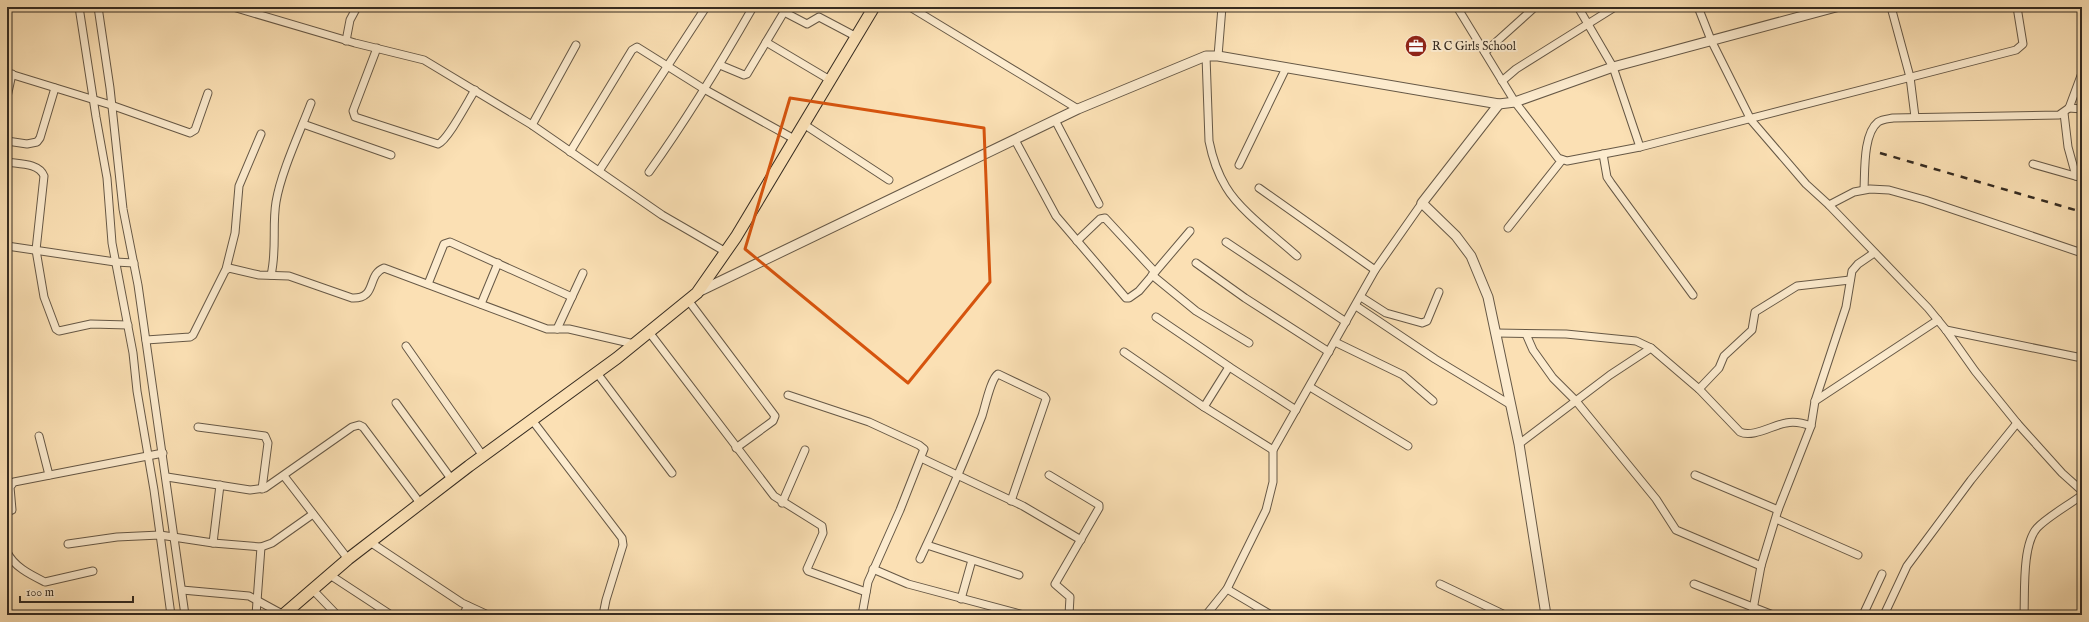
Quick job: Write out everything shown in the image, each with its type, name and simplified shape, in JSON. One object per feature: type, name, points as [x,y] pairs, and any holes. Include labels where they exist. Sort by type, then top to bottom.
[{"type":"main road","points":[[284,615],[348,559],[420,503],[597,373],[697,292],[726,252],[796,140],[855,36],[874,7]]},
{"type":"street","points":[[79,7],[102,102],[123,209],[124,262],[128,325],[155,454],[167,536],[182,590],[185,615]]},
{"type":"street","points":[[98,7],[102,102],[110,224],[124,262],[146,340],[155,454],[167,477],[167,536],[171,615]]},
{"type":"street","points":[[233,7],[346,41],[424,60],[532,125],[662,215],[726,252]]},
{"type":"street","points":[[346,41],[350,20],[357,7]]},
{"type":"street","points":[[599,171],[706,7]]},
{"type":"street","points":[[649,172],[720,65],[753,7]]},
{"type":"street","points":[[910,7],[1078,109]]},
{"type":"street","points":[[1218,56],[1222,7]]},
{"type":"street","points":[[1457,7],[1515,102],[1558,158],[1567,161],[1640,147],[1751,120],[2019,49],[2023,44],[2017,7]]},
{"type":"street","points":[[1485,52],[1535,7]]},
{"type":"street","points":[[1578,7],[1613,67],[1640,147]]},
{"type":"street","points":[[1502,81],[1516,69],[1616,7]]},
{"type":"street","points":[[1698,7],[1711,40],[1751,120],[1806,184],[1830,205],[1938,320],[1975,371],[2017,423],[2062,473],[2082,492]]},
{"type":"street","points":[[697,292],[1078,109],[1206,56],[1218,56],[1499,104],[1515,102],[1613,67],[1836,7]]},
{"type":"street","points":[[1891,7],[1910,77],[1915,117]]},
{"type":"street","points":[[720,65],[745,75],[785,9],[808,24],[817,18],[821,18],[855,36]]},
{"type":"street","points":[[766,42],[830,80]]},
{"type":"street","points":[[532,125],[576,45]]},
{"type":"street","points":[[376,48],[353,111],[355,117],[438,144],[442,142],[452,128],[475,90]]},
{"type":"street","points":[[570,152],[632,50],[638,48],[704,89],[796,140]]},
{"type":"street","points":[[1206,56],[1209,141],[1212,153],[1226,187],[1239,203],[1297,256]]},
{"type":"street","points":[[1239,165],[1286,68]]},
{"type":"street","points":[[2079,177],[2068,147],[2067,111],[2082,73]]},
{"type":"street","points":[[7,97],[10,74],[102,102],[190,133],[194,130],[208,93]]},
{"type":"street","points":[[7,141],[27,144],[37,142],[40,138],[55,88]]},
{"type":"street","points":[[271,275],[275,254],[274,216],[278,192],[311,103]]},
{"type":"street","points":[[1206,615],[1227,589],[1266,510],[1273,482],[1273,450],[1346,322],[1376,270],[1422,203],[1499,104]]},
{"type":"street","points":[[1864,189],[1868,138],[1873,128],[1883,120],[1915,117],[2059,115],[2067,111],[2082,109]]},
{"type":"street","points":[[1055,120],[1099,204]]},
{"type":"street","points":[[303,124],[391,155]]},
{"type":"street","points":[[805,125],[889,180]]},
{"type":"street","points":[[146,340],[190,337],[193,335],[226,269],[235,233],[239,186],[261,134]]},
{"type":"street","points":[[1015,140],[1056,216],[1126,298],[1139,291],[1190,231]]},
{"type":"street","points":[[1603,154],[1607,177],[1693,295]]},
{"type":"street","points":[[1508,228],[1562,160]]},
{"type":"street","points":[[7,162],[36,166],[44,176],[36,250],[44,296],[57,330],[91,324],[128,325]]},
{"type":"street","points":[[2033,164],[2079,177]]},
{"type":"street","points":[[1259,188],[1376,270]]},
{"type":"street","points":[[1830,205],[1854,192],[1864,189],[1889,190],[1925,200],[2082,253]]},
{"type":"street","points":[[1422,203],[1456,236],[1471,256],[1488,297],[1519,444],[1546,615]]},
{"type":"street","points":[[1077,242],[1100,219],[1105,218],[1154,273],[1196,311],[1249,343]]},
{"type":"street","points":[[428,284],[444,244],[447,242],[498,263],[572,297]]},
{"type":"street","points":[[1226,242],[1346,322]]},
{"type":"street","points":[[7,246],[124,262]]},
{"type":"street","points":[[1753,612],[1761,566],[1778,510],[1811,426],[1815,401],[1846,307],[1850,280],[1854,268],[1874,253]]},
{"type":"street","points":[[1196,262],[1245,298],[1329,352]]},
{"type":"street","points":[[481,304],[498,263]]},
{"type":"street","points":[[226,269],[231,268],[271,275],[289,276],[352,298],[364,297],[368,292],[376,272],[384,268],[547,329],[569,329],[634,344]]},
{"type":"street","points":[[557,329],[583,273]]},
{"type":"street","points":[[1699,389],[1719,368],[1724,356],[1752,330],[1755,312],[1796,286],[1850,280]]},
{"type":"street","points":[[1361,297],[1386,313],[1422,323],[1427,321],[1439,292]]},
{"type":"street","points":[[688,300],[775,416],[773,421],[736,448]]},
{"type":"street","points":[[1356,306],[1435,359],[1511,405]]},
{"type":"street","points":[[1156,317],[1229,368],[1296,410]]},
{"type":"street","points":[[1815,401],[1938,320]]},
{"type":"street","points":[[1946,330],[2082,358]]},
{"type":"street","points":[[649,332],[766,487],[782,503],[824,528],[807,569],[809,573],[866,592]]},
{"type":"street","points":[[1496,333],[1566,334],[1597,339],[1632,340],[1651,348],[1699,389],[1740,432],[1744,434],[1787,422],[1798,422],[1811,426]]},
{"type":"street","points":[[1526,334],[1533,350],[1553,378],[1576,401],[1656,499],[1676,530],[1761,566]]},
{"type":"street","points":[[1335,342],[1403,375],[1433,401]]},
{"type":"street","points":[[406,346],[483,456]]},
{"type":"street","points":[[1519,444],[1610,375],[1651,348]]},
{"type":"street","points":[[1124,352],[1204,407],[1273,450]]},
{"type":"street","points":[[1204,407],[1229,368]]},
{"type":"street","points":[[597,373],[672,473]]},
{"type":"street","points":[[920,559],[958,476],[986,405],[994,378],[998,374],[1044,396],[1046,399],[1011,501]]},
{"type":"street","points":[[1310,387],[1408,446]]},
{"type":"street","points":[[788,395],[869,422],[919,445],[924,449],[873,569],[866,592],[862,615]]},
{"type":"street","points":[[396,402],[452,480]]},
{"type":"street","points":[[532,420],[622,538],[623,545],[606,600],[603,615]]},
{"type":"street","points":[[1884,615],[1907,566],[1971,480],[2017,423]]},
{"type":"street","points":[[167,477],[250,490],[262,489],[284,476],[352,427],[359,425],[363,427],[420,503]]},
{"type":"street","points":[[198,427],[265,436],[268,443],[262,489]]},
{"type":"street","points":[[39,436],[49,475]]},
{"type":"street","points":[[782,503],[804,450]]},
{"type":"street","points":[[7,512],[11,511],[13,507],[10,487],[11,484],[155,454]]},
{"type":"street","points":[[921,458],[1011,501],[1081,540]]},
{"type":"street","points":[[1049,475],[1099,505],[1099,508],[1055,584],[1070,597],[1069,615]]},
{"type":"street","points":[[1695,475],[1778,510]]},
{"type":"street","points":[[284,476],[348,559]]},
{"type":"street","points":[[213,543],[220,485]]},
{"type":"street","points":[[2024,615],[2026,559],[2033,534],[2042,523],[2082,495]]},
{"type":"street","points":[[68,544],[117,538],[167,536],[213,543],[261,547],[272,543],[312,514]]},
{"type":"street","points":[[1776,519],[1858,555]]},
{"type":"street","points":[[370,542],[434,586],[468,606],[488,615]]},
{"type":"street","points":[[927,545],[1018,576]]},
{"type":"street","points":[[256,615],[256,598],[261,547]]},
{"type":"street","points":[[7,552],[13,562],[22,570],[44,582],[94,571]]},
{"type":"street","points":[[961,599],[972,560]]},
{"type":"street","points":[[873,569],[908,584],[1024,615]]},
{"type":"street","points":[[1863,615],[1882,574]]},
{"type":"street","points":[[330,575],[391,615]]},
{"type":"street","points":[[1440,584],[1505,615]]},
{"type":"street","points":[[1694,584],[1753,612],[1773,615]]},
{"type":"street","points":[[1227,589],[1271,615]]},
{"type":"street","points":[[182,590],[242,595],[256,598],[284,615]]},
{"type":"street","points":[[313,590],[337,615]]},
{"type":"street","points":[[462,615],[468,606]]},
{"type":"highlighted area","points":[[790,98],[984,128],[990,282],[908,383],[745,249]]},
{"type":"railway","points":[[1880,153],[2082,212]]},
{"type":"place","name":"R C Girls School","points":[[1416,46]]}]
